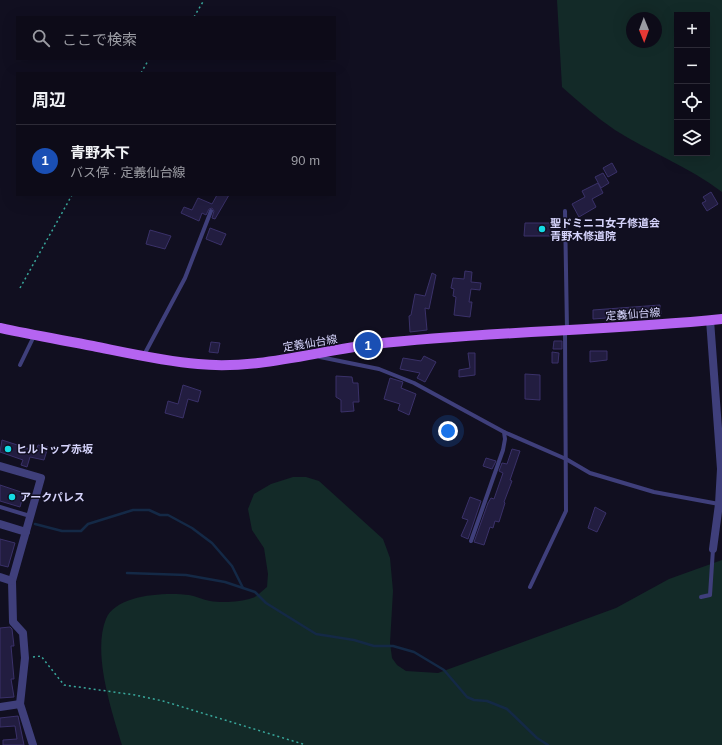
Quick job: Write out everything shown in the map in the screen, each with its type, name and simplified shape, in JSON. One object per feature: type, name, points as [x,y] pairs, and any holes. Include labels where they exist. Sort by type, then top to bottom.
[{"type":"main road","name":"定義仙台線","points":[[0,328],[34,336],[143,356],[199,364],[221,365],[253,364],[374,344],[722,319]]},
{"type":"street","points":[[710,320],[721,469],[719,504],[713,549]]},
{"type":"street","points":[[0,466],[40,478],[12,581],[13,622],[23,633],[25,658],[20,704],[33,745]]},
{"type":"street","points":[[0,524],[26,532]]},
{"type":"street","points":[[0,577],[12,581]]},
{"type":"street","points":[[0,707],[20,704]]},
{"type":"lane","points":[[143,356],[185,278],[211,211]]},
{"type":"lane","points":[[530,587],[566,511],[566,211]]},
{"type":"lane","points":[[20,365],[34,336]]},
{"type":"lane","points":[[312,355],[380,369],[414,383],[504,432],[566,459],[590,473],[654,492],[719,504]]},
{"type":"lane","points":[[471,541],[503,450],[505,439],[504,432]]},
{"type":"lane","points":[[0,507],[30,517]]},
{"type":"lane","points":[[701,597],[710,595],[713,549]]},
{"type":"path","points":[[195,16],[204,0]]},
{"type":"path","points":[[142,72],[148,60]]},
{"type":"path","points":[[20,288],[71,196]]},
{"type":"path","points":[[25,658],[41,656],[64,684],[163,701],[306,745]]},
{"type":"green space","points":[[557,0],[722,0],[722,192],[683,167],[615,130],[594,115],[562,87]]},
{"type":"green space","points":[[293,477],[306,477],[319,481],[383,539],[390,558],[393,591],[390,643],[392,658],[397,665],[406,671],[438,673],[616,608],[669,579],[722,560],[722,745],[122,745],[109,700],[102,665],[102,633],[106,619],[120,604],[143,596],[180,594],[215,602],[226,602],[248,599],[258,595],[267,587],[268,574],[264,548],[252,530],[248,509],[254,494],[271,484]]},
{"type":"building","points":[[612,163],[617,172],[608,177],[603,168]]},
{"type":"building","points":[[603,173],[609,183],[601,188],[595,177]]},
{"type":"building","points":[[598,183],[603,193],[592,199],[596,207],[579,217],[572,204],[585,197],[582,191]]},
{"type":"building","points":[[711,192],[718,204],[707,211],[702,203],[706,201],[703,197]]},
{"type":"building","points":[[216,196],[228,196],[215,219],[212,218],[214,211],[212,208],[209,209],[206,215],[202,213],[199,221],[181,213],[184,207],[192,210],[198,198],[212,204]]},
{"type":"building","points":[[525,223],[556,223],[555,236],[524,236]]},
{"type":"building","points":[[210,228],[226,234],[221,245],[206,239]]},
{"type":"building","points":[[150,230],[171,236],[165,249],[146,244]]},
{"type":"building","points":[[465,271],[472,272],[471,282],[481,283],[480,290],[471,289],[469,302],[472,302],[470,317],[454,315],[456,297],[453,296],[454,289],[451,288],[453,278],[464,279]]},
{"type":"building","points":[[432,273],[436,275],[429,309],[425,308],[427,330],[410,332],[409,316],[411,315],[415,294],[425,296]]},
{"type":"building","points":[[660,305],[661,314],[593,319],[593,310]]},
{"type":"building","points":[[554,341],[562,341],[562,349],[553,349]]},
{"type":"building","points":[[211,342],[220,343],[218,353],[209,352]]},
{"type":"building","points":[[590,351],[607,351],[607,360],[590,362]]},
{"type":"building","points":[[552,352],[559,353],[558,363],[552,363]]},
{"type":"building","points":[[468,353],[475,353],[475,375],[459,377],[459,370],[470,368]]},
{"type":"building","points":[[424,356],[436,362],[425,382],[417,378],[420,373],[400,369],[403,358],[421,361]]},
{"type":"building","points":[[525,374],[540,375],[540,400],[525,399]]},
{"type":"building","points":[[336,376],[352,377],[353,383],[358,383],[359,402],[353,402],[354,411],[341,412],[341,400],[336,397]]},
{"type":"building","points":[[390,378],[403,382],[401,388],[416,394],[409,415],[398,410],[400,404],[384,399]]},
{"type":"building","points":[[183,385],[201,391],[198,402],[188,399],[183,418],[165,413],[168,401],[178,404]]},
{"type":"building","points":[[2,440],[36,451],[38,445],[48,447],[44,460],[30,457],[27,467],[21,465],[23,460],[0,452]]},
{"type":"building","points":[[512,449],[520,451],[510,480],[512,481],[504,502],[505,503],[499,522],[495,521],[493,528],[490,527],[484,545],[474,542],[488,503],[491,498],[494,499],[503,473],[499,471],[502,463],[507,464]]},
{"type":"building","points":[[486,458],[496,461],[492,469],[483,466]]},
{"type":"building","name":"アークパレス","points":[[0,485],[24,493],[20,507],[0,501]]},
{"type":"building","points":[[470,497],[481,501],[468,539],[461,536],[468,520],[462,518]]},
{"type":"building","points":[[595,507],[606,513],[597,532],[588,528]]},
{"type":"building","points":[[0,539],[15,543],[8,567],[0,565]]},
{"type":"building","points":[[10,627],[12,629],[14,646],[11,646],[14,679],[11,679],[14,697],[0,698],[0,628]]},
{"type":"building","points":[[18,716],[24,745],[3,745],[3,740],[17,739],[15,726],[0,727],[0,718]]},
{"type":"waterway","points":[[35,524],[62,531],[81,531],[88,524],[133,510],[149,510],[160,515],[168,515],[192,528],[212,543],[232,566],[243,588]]},
{"type":"waterway","points":[[127,573],[186,575],[225,582],[255,592],[266,603],[316,634],[354,640],[374,646],[393,646],[414,652],[444,670],[467,697],[474,700],[487,701],[507,709],[537,738],[548,745]]},
{"type":"place","name":"聖ドミニコ女子修道会 青野木修道院","points":[[542,229]]},
{"type":"place","name":"青野木下","points":[[368,345]]},
{"type":"place","name":"ヒルトップ赤坂","points":[[8,449]]},
{"type":"place","name":"アークパレス","points":[[12,497]]}]
